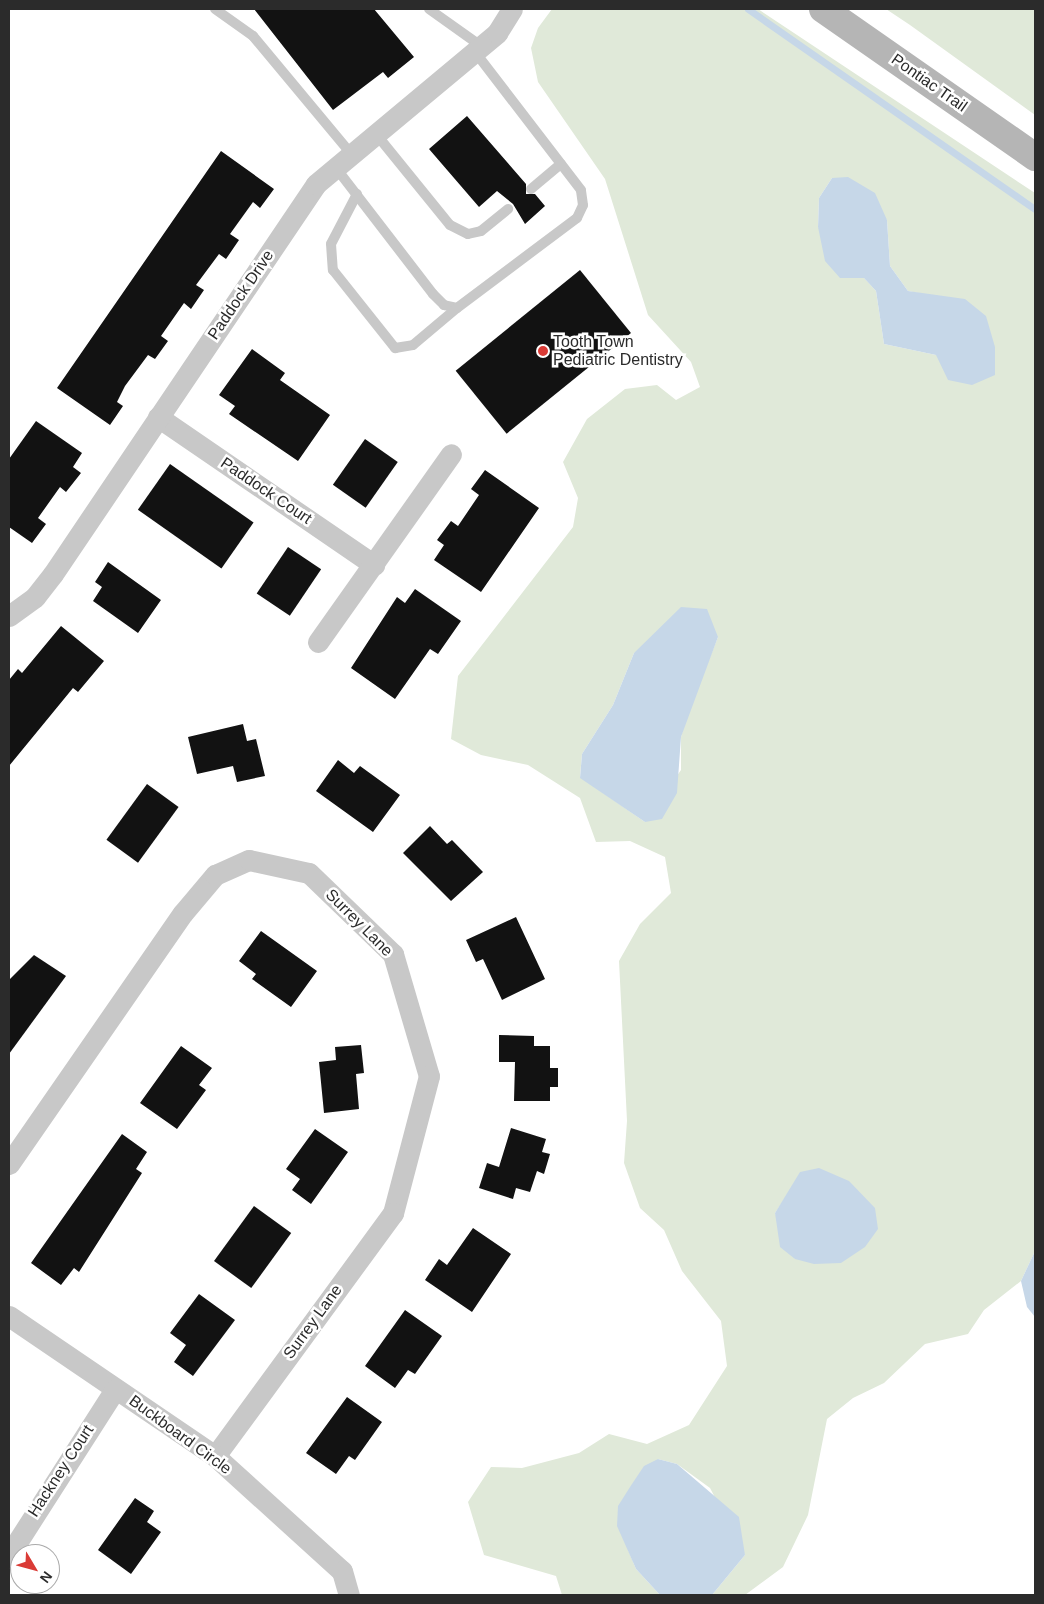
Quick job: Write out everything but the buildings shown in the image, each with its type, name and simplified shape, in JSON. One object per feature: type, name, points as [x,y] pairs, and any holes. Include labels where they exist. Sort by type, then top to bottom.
[{"type":"main road","name":"Pontiac Trail","points":[[823,9],[1035,157]]},
{"type":"street","name":"Paddock Drive","points":[[9,616],[35,597],[316,184],[497,33],[512,9]]},
{"type":"street","name":"Paddock Court","points":[[158,417],[374,565]]},
{"type":"street","points":[[318,642],[451,454]]},
{"type":"street","name":"Surrey Lane","points":[[9,1164],[183,913],[215,875],[249,860],[308,873],[393,954],[429,1076],[393,1213],[215,1456]]},
{"type":"street","name":"Buckboard Circle","points":[[9,1316],[215,1456],[342,1571],[349,1595]]},
{"type":"street","name":"Hackney Court","points":[[9,1555],[116,1389]]},
{"type":"lane","points":[[214,9],[252,36],[344,161],[357,194],[433,294],[444,305],[457,308]]},
{"type":"lane","points":[[357,194],[331,244],[333,270],[395,348],[413,345],[457,308],[577,218],[583,205],[581,190],[478,49],[429,9]]},
{"type":"lane","points":[[376,134],[450,224],[468,234],[474,233],[508,209]]},
{"type":"lane","points":[[531,189],[561,164]]},
{"type":"green space","points":[[552,9],[758,9],[1035,193],[1035,1251],[1021,1281],[984,1310],[968,1334],[925,1344],[884,1383],[853,1398],[827,1419],[808,1515],[783,1567],[745,1595],[712,1595],[745,1555],[710,1488],[677,1464],[658,1459],[628,1550],[636,1569],[660,1595],[562,1595],[556,1576],[484,1555],[468,1502],[491,1467],[522,1468],[579,1453],[609,1434],[647,1444],[689,1425],[727,1366],[721,1321],[682,1271],[664,1230],[640,1208],[624,1163],[627,1121],[619,961],[640,924],[671,893],[665,857],[630,841],[596,842],[580,798],[528,765],[481,755],[451,739],[458,676],[573,527],[578,498],[563,462],[587,419],[625,389],[657,385],[676,400],[700,387],[691,362],[648,315],[605,179],[538,82],[531,48],[538,28]],"holes":[[[832,178],[887,220],[890,266],[908,291],[933,296],[936,355],[884,344],[876,291],[818,227],[819,198]],[[718,637],[687,715],[681,737],[681,770],[645,822],[580,777],[582,754],[613,705],[634,653]],[[785,1198],[795,1259],[775,1213]]]},
{"type":"green space","points":[[886,9],[1035,9],[1035,115],[910,25]]},
{"type":"water","points":[[848,177],[875,193],[887,220],[890,266],[908,291],[965,299],[986,316],[995,347],[995,375],[972,385],[948,380],[936,355],[884,344],[876,291],[864,278],[840,278],[825,261],[818,227],[819,198],[832,178]]},
{"type":"water","points":[[681,607],[707,609],[718,637],[681,737],[677,793],[662,819],[645,822],[580,778],[582,754],[613,705],[634,653]]},
{"type":"water","points":[[819,1168],[849,1181],[875,1208],[878,1229],[865,1247],[841,1263],[814,1264],[795,1259],[780,1247],[775,1213],[800,1172]]},
{"type":"water","points":[[1035,1251],[1035,1317],[1027,1307],[1021,1281]]},
{"type":"water","points":[[658,1459],[677,1464],[739,1517],[745,1555],[712,1595],[660,1595],[636,1569],[617,1526],[618,1506],[644,1466]]},
{"type":"waterway","points":[[748,9],[1035,209]]},
{"type":"place","name":"Tooth Town Pediatric Dentistry","points":[[543,351]]}]
